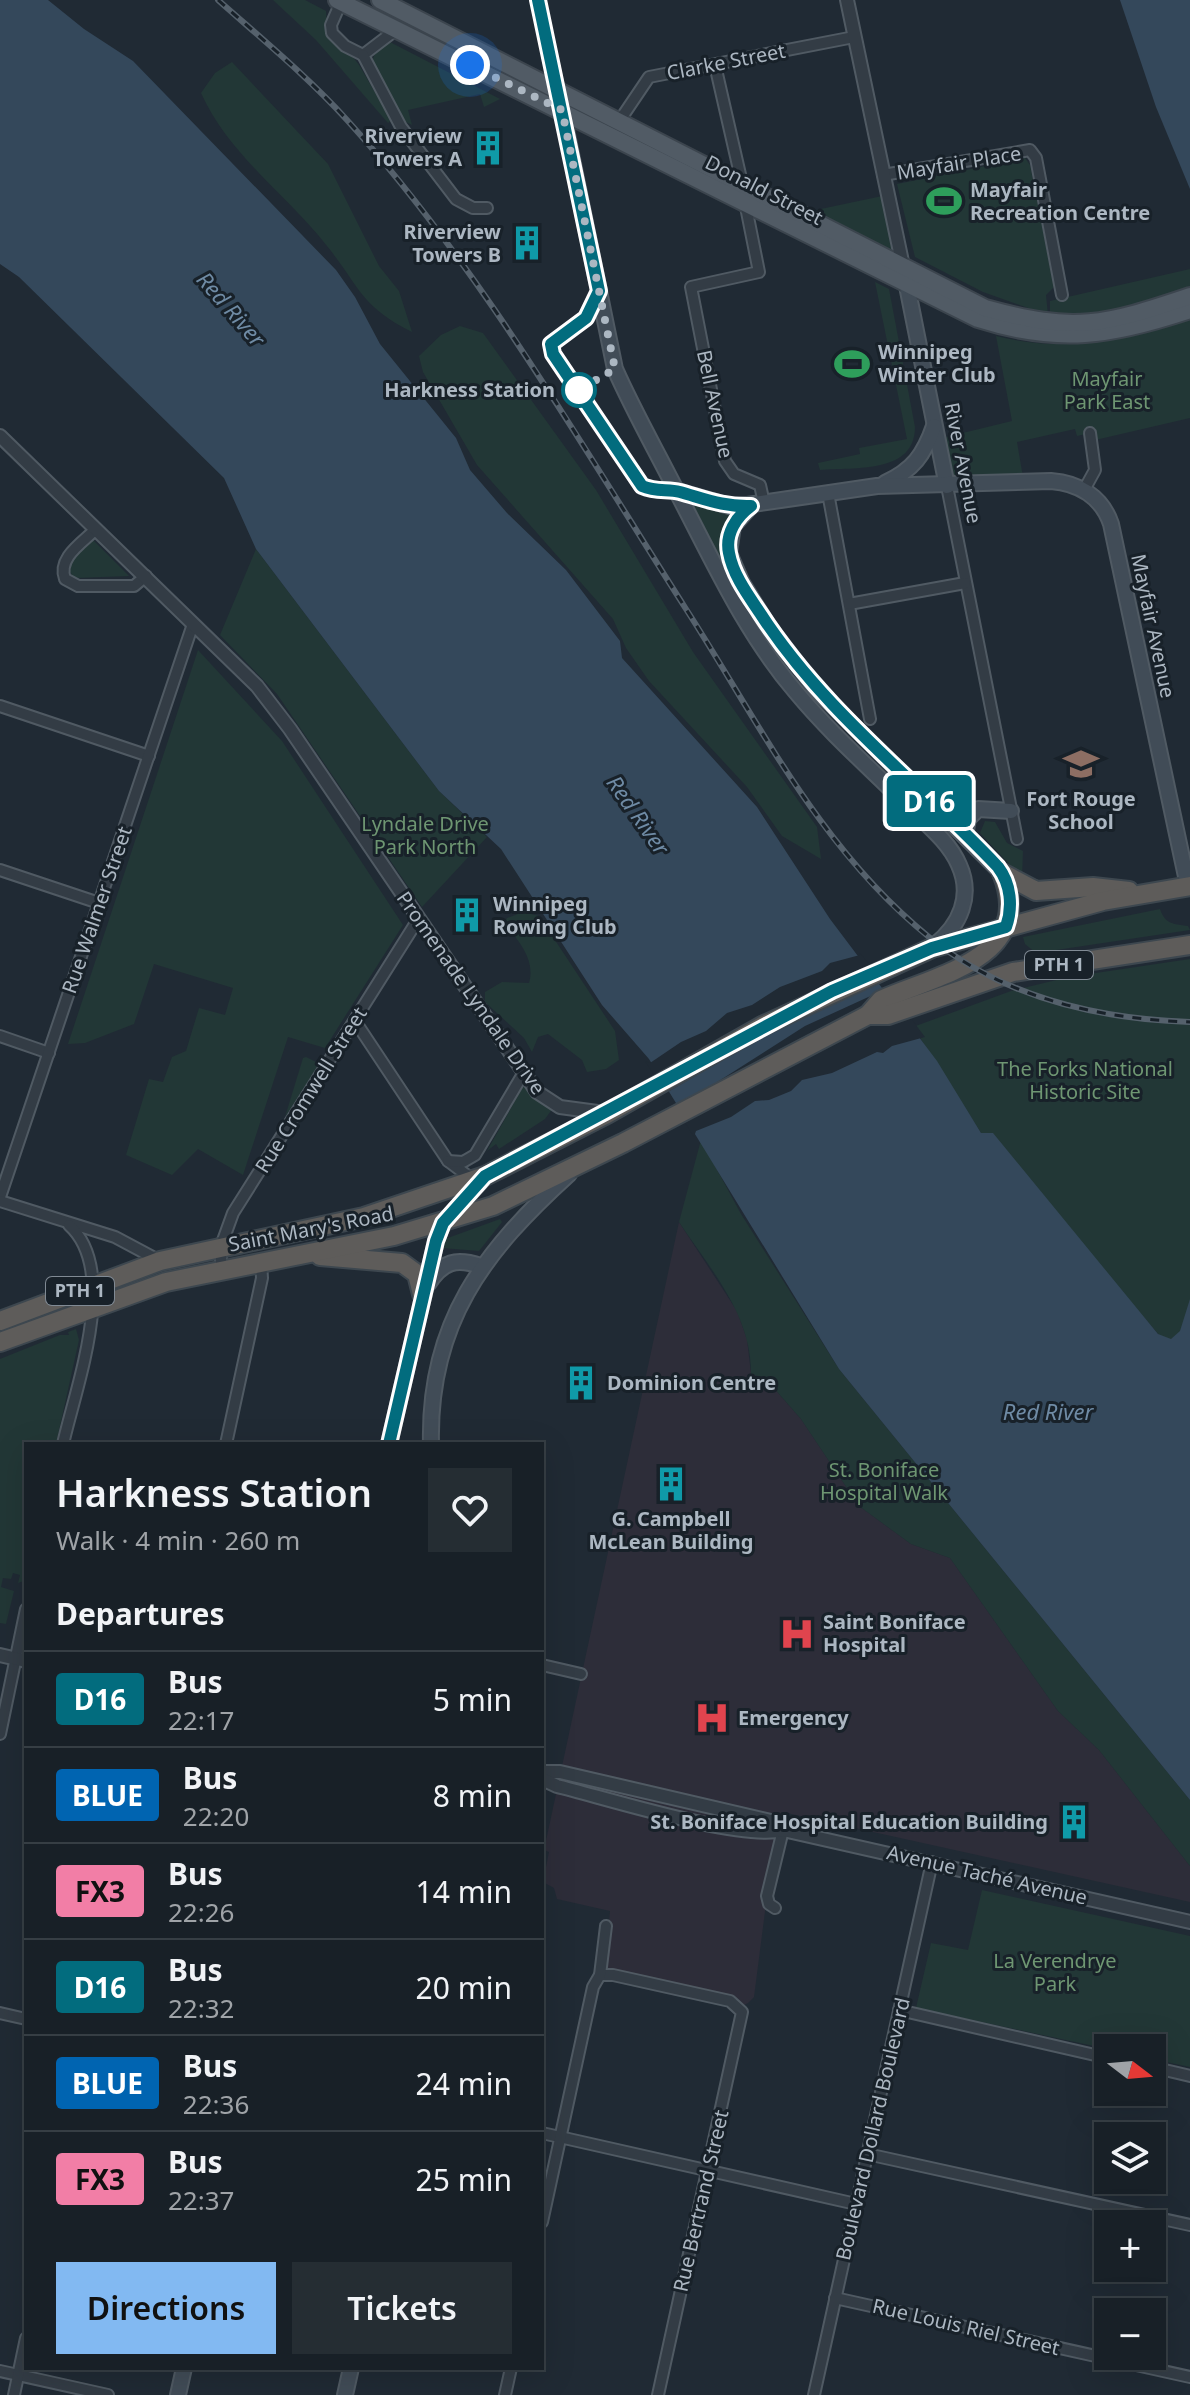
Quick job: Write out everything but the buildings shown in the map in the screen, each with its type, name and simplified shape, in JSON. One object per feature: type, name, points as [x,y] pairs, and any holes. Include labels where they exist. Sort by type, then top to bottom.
[{"type":"highway","points":[[1002,873],[1036,891],[1093,887],[1147,893]]},
{"type":"highway","points":[[868,1015],[881,1000],[986,953],[1006,927],[1011,901],[1002,873]]},
{"type":"highway","name":"PTH 1","points":[[607,1114],[762,1026],[932,948],[1147,893],[1189,887]]},
{"type":"highway","name":"PTH 1","points":[[868,1015],[888,1015],[1013,972],[1190,945]]},
{"type":"highway","name":"Saint Mary's Road","points":[[0,1342],[166,1282],[350,1246],[443,1223],[504,1201],[623,1143],[868,1015]]},
{"type":"highway","name":"Saint Mary's Road","points":[[0,1321],[160,1261],[364,1217],[479,1178],[607,1114]]},
{"type":"highway","points":[[350,1246],[364,1217]]},
{"type":"highway","points":[[305,1254],[348,1261],[402,1263],[417,1274],[422,1294]]},
{"type":"main road","name":"Donald Street","points":[[380,0],[985,308],[1040,329],[1112,321],[1190,296]]},
{"type":"main road","name":"Donald Street","points":[[347,2],[978,319],[1040,329],[1114,333],[1190,310]]},
{"type":"main road","points":[[562,110],[615,369],[632,409],[737,610],[773,663],[808,706],[943,841],[957,860],[965,889],[961,913],[952,930],[932,948]]},
{"type":"main road","name":"River Avenue","points":[[907,286],[947,486]]},
{"type":"main road","points":[[877,486],[902,475],[919,460],[935,423]]},
{"type":"main road","points":[[677,491],[719,506],[758,505],[877,486],[1051,481],[1084,490]]},
{"type":"main road","name":"Mayfair Avenue","points":[[1084,490],[1104,507],[1111,524],[1189,887]]},
{"type":"main road","points":[[758,505],[733,526],[729,553],[738,577],[769,627],[818,691],[1002,873]]},
{"type":"main road","points":[[965,836],[968,819],[978,809],[1011,811]]},
{"type":"main road","points":[[431,1442],[433,1394],[445,1339],[459,1305],[481,1266],[515,1223],[577,1166]]},
{"type":"main road","points":[[390,1442],[422,1294],[443,1223],[479,1178]]},
{"type":"main road","points":[[422,1294],[437,1271],[447,1264],[462,1260],[481,1266]]},
{"type":"main road","points":[[394,1425],[398,1442]]},
{"type":"main road","points":[[178,2395],[184,2370]]},
{"type":"main road","points":[[345,2395],[351,2370]]},
{"type":"street","points":[[538,0],[562,110]]},
{"type":"street","name":"River Avenue","points":[[847,0],[907,286]]},
{"type":"street","points":[[347,2],[331,25],[332,33],[345,46],[363,55],[401,127],[456,199],[473,208],[487,208]]},
{"type":"street","points":[[363,55],[397,29]]},
{"type":"street","name":"Clarke Street","points":[[620,120],[649,77],[854,37]]},
{"type":"street","points":[[715,65],[742,183]]},
{"type":"street","name":"Mayfair Place","points":[[883,175],[1030,150],[1037,164],[1062,295]]},
{"type":"street","name":"Bell Avenue","points":[[745,202],[759,272],[691,287],[725,461],[734,474],[760,485],[758,505]]},
{"type":"street","points":[[1084,490],[1095,470],[1090,433]]},
{"type":"street","name":"Promenade Lyndale Drive","points":[[0,436],[257,686],[290,729],[523,1074],[541,1095],[555,1105],[607,1114]]},
{"type":"street","name":"River Avenue","points":[[947,486],[1017,839]]},
{"type":"street","points":[[828,493],[870,719]]},
{"type":"street","points":[[96,529],[66,559],[62,571],[65,579],[78,586],[134,586],[146,576]]},
{"type":"street","points":[[849,604],[965,583]]},
{"type":"street","name":"Rue Walmer Street","points":[[0,1199],[193,624]]},
{"type":"street","points":[[0,706],[149,756]]},
{"type":"street","points":[[0,870],[99,903]]},
{"type":"street","name":"Rue Cromwell Street","points":[[221,1269],[221,1246],[233,1213],[419,918]]},
{"type":"street","points":[[355,1021],[448,1161],[479,1178]]},
{"type":"street","points":[[0,1036],[49,1053]]},
{"type":"street","points":[[448,1161],[467,1161],[478,1152],[523,1074]]},
{"type":"street","points":[[0,1199],[69,1225],[115,1237],[160,1261]]},
{"type":"street","points":[[63,1442],[93,1308],[93,1286],[86,1246],[69,1225]]},
{"type":"street","points":[[226,1442],[262,1278],[261,1262]]},
{"type":"street","points":[[0,1734],[21,1659],[24,1629]]},
{"type":"street","points":[[0,1655],[21,1659]]},
{"type":"street","points":[[544,1665],[581,1674]]},
{"type":"street","name":"Avenue Taché Avenue","points":[[544,1772],[648,1792],[771,1821],[783,1830],[1190,1922]]},
{"type":"street","name":"Avenue Taché Avenue","points":[[544,1780],[645,1808],[767,1834],[783,1830]]},
{"type":"street","points":[[645,1808],[648,1792]]},
{"type":"street","points":[[775,1908],[769,1904],[767,1896],[783,1830]]},
{"type":"street","name":"Boulevard Dollard Boulevard","points":[[814,2395],[932,1862]]},
{"type":"street","points":[[544,2213],[593,1987],[600,1975],[606,1926]]},
{"type":"street","name":"Rue Bertrand Street","points":[[600,1975],[613,1975],[715,1997],[740,2007],[742,2021],[658,2395]]},
{"type":"street","points":[[899,2010],[1094,2055]]},
{"type":"street","points":[[0,2013],[24,2019]]},
{"type":"street","points":[[1166,2070],[1190,2076]]},
{"type":"street","points":[[544,2133],[856,2204]]},
{"type":"street","points":[[867,2154],[1190,2225]]},
{"type":"street","name":"Rue Louis Riel Street","points":[[835,2298],[1190,2377]]},
{"type":"street","points":[[14,2395],[24,2347]]},
{"type":"street","points":[[505,2395],[511,2370]]},
{"type":"street","points":[[0,2371],[108,2395]]},
{"type":"shaded area","name":"Saint Boniface Hospital","points":[[679,1222],[737,1311],[747,1339],[751,1374],[765,1378],[801,1419],[859,1506],[911,1544],[950,1558],[1058,1711],[1099,1750],[1190,1866],[1190,1902],[787,1813],[767,1896],[754,1997],[740,2007],[605,1974],[610,1911],[557,1899],[554,1888],[544,1883],[549,1852],[544,1850]]},
{"type":"green space","points":[[273,0],[305,0],[326,11],[329,35],[359,65],[391,120],[388,123],[316,40]]},
{"type":"green space","points":[[390,42],[500,99],[484,107],[480,94],[408,110],[412,125],[404,121],[372,61],[376,51]]},
{"type":"green space","points":[[232,62],[328,164],[379,266],[399,291],[412,332],[381,313],[362,295],[327,246],[242,155],[213,115],[201,93],[215,73]]},
{"type":"green space","points":[[1025,158],[1030,165],[1054,287],[1046,295],[1048,315],[983,292],[915,257],[897,184]]},
{"type":"green space","points":[[887,195],[903,266],[818,222],[816,210]]},
{"type":"green space","points":[[1190,269],[1190,286],[1155,298],[1086,314],[1050,315],[1050,301]]},
{"type":"green space","points":[[875,282],[889,289],[915,427],[912,442],[905,453],[881,465],[820,470],[818,463],[860,454],[859,448],[907,439]]},
{"type":"green space","name":"Mayfair Park East","points":[[1190,319],[1190,418],[1091,441],[1090,433],[1077,436],[1075,429],[1017,442],[1024,483],[947,486],[938,439],[1012,421],[996,336],[1046,344],[1094,342],[1118,339]]},
{"type":"green space","points":[[460,326],[483,333],[596,490],[693,652],[817,827],[821,859],[782,836],[747,787],[649,681],[626,648],[613,619],[477,465],[423,372],[419,356],[441,335]]},
{"type":"green space","points":[[677,491],[751,506],[733,526],[736,572],[719,575]]},
{"type":"green space","points":[[92,539],[129,576],[74,578],[69,570],[71,561]]},
{"type":"green space","name":"Lyndale Drive Park North","points":[[256,549],[439,791],[487,837],[422,907],[277,694],[220,635]]},
{"type":"green space","points":[[198,650],[282,741],[403,925],[325,1048],[288,1037],[243,1175],[198,1149],[172,1175],[126,1155],[149,1079],[163,1082],[172,1057],[186,1051],[199,1008],[225,1015],[233,988],[154,964],[134,1024],[85,1043],[68,1044]]},
{"type":"green space","points":[[985,821],[995,822],[1007,843],[1023,851],[1022,878],[980,833]]},
{"type":"green space","points":[[1160,909],[1167,920],[1188,926],[1190,930],[1036,953],[1025,944],[1023,937]]},
{"type":"green space","points":[[523,912],[539,916],[615,1031],[619,1060],[606,1069],[587,1072],[582,1060],[548,1034],[538,1037],[532,1052],[524,1038],[485,1002],[485,992],[502,982],[529,983],[528,958],[504,923],[507,918]]},
{"type":"green space","name":"The Forks National Historic Site","points":[[1190,959],[1190,1370],[981,1133],[913,1027],[1011,991],[1069,977]]},
{"type":"green space","points":[[303,1058],[320,1064],[285,1117]]},
{"type":"green space","points":[[524,1085],[553,1108],[545,1119],[499,1149],[496,1144],[487,1151]]},
{"type":"green space","name":"St. Boniface Hospital Walk","points":[[701,1140],[741,1214],[839,1369],[1190,1800],[1190,1866],[1099,1750],[1058,1711],[950,1558],[911,1544],[859,1506],[801,1419],[765,1378],[751,1374],[745,1332],[737,1312],[679,1222]]},
{"type":"green space","points":[[500,1219],[502,1222],[479,1251],[442,1248],[445,1239]]},
{"type":"green space","points":[[76,1329],[79,1340],[56,1442],[24,1442],[24,1581],[18,1583],[20,1575],[13,1573],[11,1579],[3,1578],[1,1587],[14,1591],[6,1624],[0,1623],[0,1359],[60,1335],[69,1335],[68,1332]]},
{"type":"green space","name":"La Verendrye Park","points":[[982,1890],[1190,1936],[1190,2067],[1166,2062],[1166,2034],[1094,2034],[1094,2046],[916,2008],[931,1943],[968,1950]]},
{"type":"water","name":"Red River","points":[[0,0],[48,0],[84,29],[133,61],[336,270],[355,297],[380,344],[456,438],[470,470],[507,513],[566,570],[620,641],[622,658],[757,807],[830,919],[937,1061],[981,1133],[993,1133],[1158,1334],[1171,1339],[1180,1331],[1190,1299],[1190,1800],[839,1369],[649,1059],[602,1005],[501,849],[439,791],[256,549],[224,478],[19,277],[0,264]]},
{"type":"water","points":[[1120,0],[1190,0],[1190,189],[1156,107]]},
{"type":"pier","points":[[859,952],[883,981],[780,1027],[666,1093],[645,1061],[650,1063],[681,1042],[706,1031],[727,1013],[752,1005],[780,987],[822,971],[830,963],[860,955]]},
{"type":"pier","points":[[888,988],[925,1037],[892,1046],[883,1053],[877,1052],[832,1073],[802,1080],[791,1091],[769,1100],[755,1101],[731,1117],[696,1131],[694,1137],[674,1105],[711,1086],[805,1026]]},
{"type":"railway","points":[[218,0],[332,104],[441,235],[527,357],[794,783],[855,865],[890,902],[958,958],[1020,989],[1086,1010],[1190,1022]]},
{"type":"bus line","name":"D16","points":[[389,1442],[436,1241],[443,1223],[485,1176],[607,1114],[745,1035],[832,991],[932,948],[1006,927],[1010,913],[1009,890],[998,867],[818,691],[755,606],[736,572],[728,547],[736,520],[751,506],[719,506],[677,491],[665,494],[642,486],[553,354],[551,344],[586,318],[599,291],[538,0]]},
{"type":"place","name":"Riverview Towers A","points":[[488,148]]},
{"type":"place","name":"Mayfair Recreation Centre","points":[[944,201]]},
{"type":"place","name":"Riverview Towers B","points":[[527,243]]},
{"type":"place","name":"Winnipeg Winter Club","points":[[852,364]]},
{"type":"place","name":"Harkness Station","points":[[579,390]]},
{"type":"place","name":"Fort Rouge School","points":[[1081,764]]},
{"type":"place","name":"Winnipeg Rowing Club","points":[[467,915]]},
{"type":"place","name":"Dominion Centre","points":[[581,1383]]},
{"type":"place","name":"G. Campbell McLean Building","points":[[671,1484]]},
{"type":"place","name":"Saint Boniface Hospital","points":[[797,1634]]},
{"type":"place","name":"Emergency","points":[[712,1718]]},
{"type":"place","name":"St. Boniface Hospital Education Building","points":[[1074,1822]]},
{"type":"route","points":[[470,65],[562,110],[615,369],[579,390]]}]
